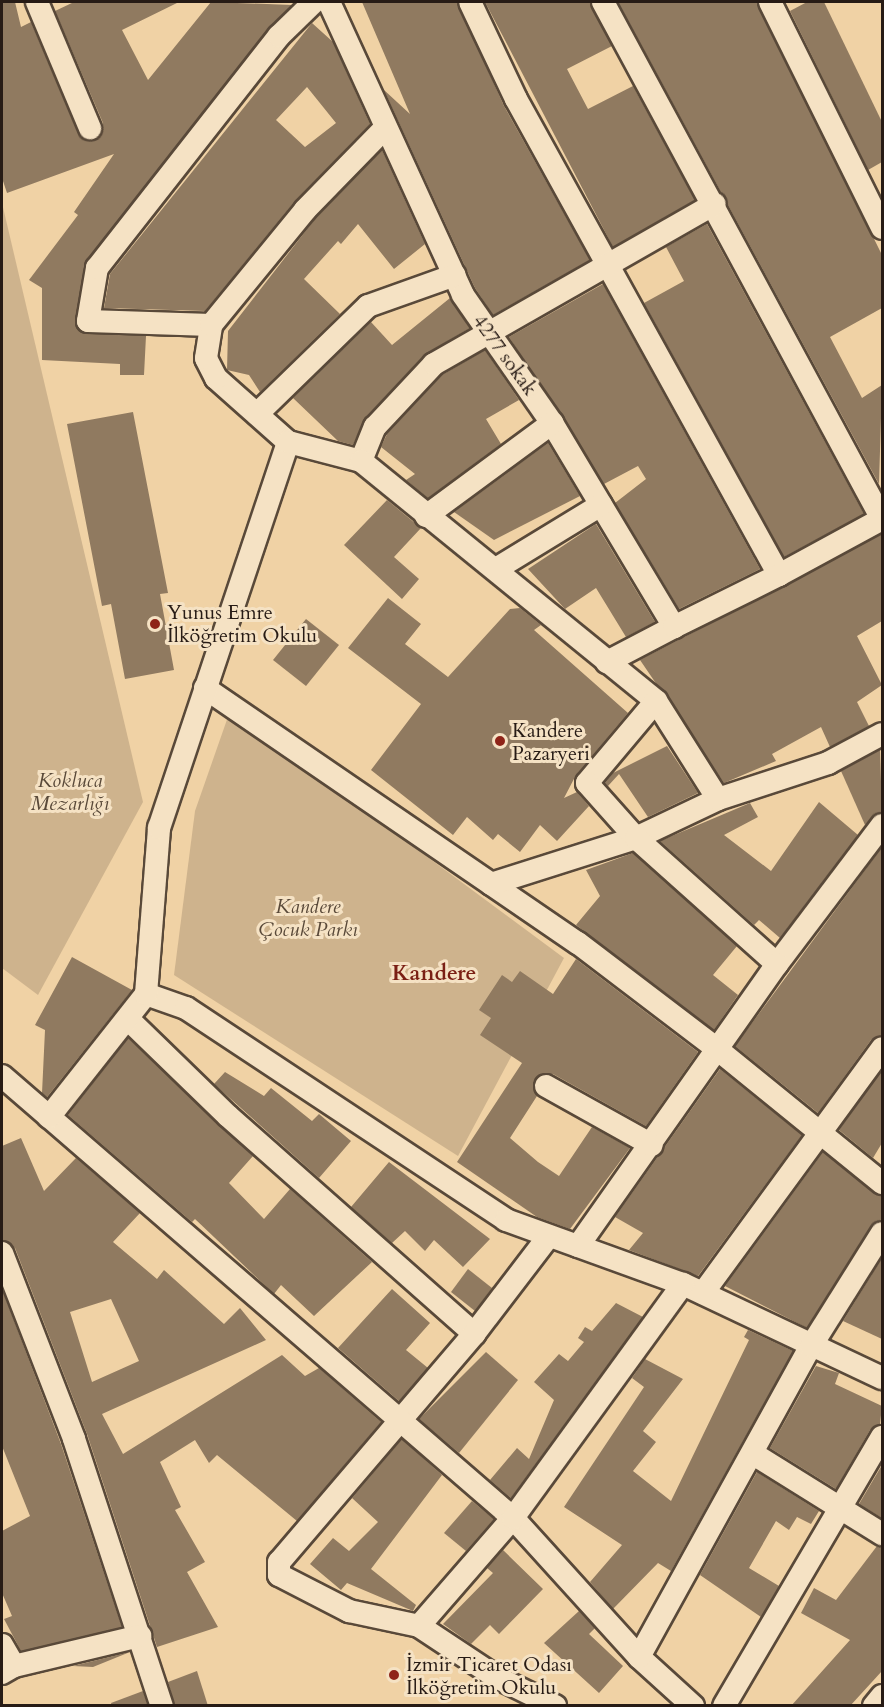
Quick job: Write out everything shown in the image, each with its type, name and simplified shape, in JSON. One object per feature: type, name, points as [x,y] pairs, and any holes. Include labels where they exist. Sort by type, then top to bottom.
[{"type":"street","points":[[37,2],[90,128]]},
{"type":"street","points":[[211,325],[88,321],[98,268],[279,36],[314,2]]},
{"type":"street","name":"4277 sokak","points":[[329,2],[384,129],[486,333],[552,423],[674,627]]},
{"type":"street","points":[[470,2],[607,265],[778,575]]},
{"type":"street","points":[[603,2],[716,204],[882,519],[608,662]]},
{"type":"street","points":[[770,2],[882,228]]},
{"type":"street","points":[[384,129],[305,210],[211,325],[206,358],[211,368],[288,442],[361,461],[656,701],[718,799]]},
{"type":"street","points":[[361,461],[375,427],[434,364],[716,204]]},
{"type":"street","points":[[257,414],[368,306],[455,275]]},
{"type":"street","points":[[426,516],[552,423]]},
{"type":"street","points":[[49,1117],[129,1020],[146,994],[159,828],[288,442]]},
{"type":"street","points":[[496,569],[601,505]]},
{"type":"street","points":[[206,688],[491,884],[717,1049],[822,1131],[882,1183]]},
{"type":"street","points":[[656,701],[587,783],[636,838],[777,964]]},
{"type":"street","points":[[491,884],[636,838],[718,799],[828,763],[882,734]]},
{"type":"street","points":[[578,1246],[652,1145],[777,964],[882,825]]},
{"type":"street","points":[[146,994],[186,1008],[506,1220],[693,1289],[882,1378]]},
{"type":"street","points":[[129,1020],[228,1116],[474,1334]]},
{"type":"street","points":[[419,1626],[513,1518],[693,1289],[822,1131],[882,1048]]},
{"type":"street","points":[[2,1076],[513,1518],[639,1657],[693,1706]]},
{"type":"street","points":[[546,1086],[652,1145]]},
{"type":"street","points":[[639,1657],[755,1455],[811,1346],[882,1233]]},
{"type":"street","points":[[549,1236],[474,1334],[402,1421],[279,1562],[279,1575],[349,1611],[419,1626],[496,1677],[555,1706]]},
{"type":"street","points":[[2,1253],[74,1439],[162,1706]]},
{"type":"street","points":[[724,1706],[882,1437]]},
{"type":"street","points":[[755,1455],[840,1510],[882,1534]]},
{"type":"street","points":[[2,1645],[8,1670],[140,1636]]},
{"type":"street","points":[[874,1706],[882,1696]]},
{"type":"green space","name":"Kokluca Mezarlığı","points":[[2,203],[143,802],[38,995],[2,968]]},
{"type":"green space","name":"Kandere Çocuk Parkı","points":[[230,711],[564,958],[458,1156],[174,975],[195,811]]},
{"type":"building","points":[[2,2],[15,2],[21,27],[31,22],[78,133],[89,141],[100,137],[103,123],[55,11],[74,2],[179,2],[122,30],[148,80],[211,2],[292,5],[84,265],[76,327],[88,334],[146,336],[144,375],[120,375],[120,364],[42,360],[42,288],[29,280],[78,215],[74,212],[114,154],[7,193],[2,178]]},
{"type":"building","points":[[362,2],[457,2],[504,106],[590,260],[493,315],[475,288],[384,90],[410,114]]},
{"type":"building","points":[[485,2],[590,2],[612,46],[567,69],[588,109],[633,86],[695,200],[613,247]]},
{"type":"building","points":[[618,2],[757,2],[882,255],[882,308],[830,337],[862,398],[882,385],[879,484]]},
{"type":"building","points":[[807,2],[824,2],[882,122],[882,162],[868,170],[790,11]]},
{"type":"building","points":[[312,23],[333,42],[370,124],[295,201],[205,311],[104,308],[110,274]],"holes":[[[307,87],[336,123],[305,147],[276,120]]]},
{"type":"building","points":[[382,150],[425,244],[394,269],[358,224],[341,244],[338,241],[304,279],[340,314],[260,392],[249,375],[227,370],[228,331],[315,219]]},
{"type":"building","points":[[707,224],[864,514],[784,557],[644,303],[684,281],[666,247]]},
{"type":"building","points":[[603,284],[760,569],[679,609],[615,503],[646,479],[638,466],[604,484],[509,337]]},
{"type":"building","points":[[450,298],[470,328],[424,355],[365,418],[353,445],[338,441],[293,398],[371,322],[392,345]]},
{"type":"building","points":[[485,350],[519,400],[486,419],[501,444],[428,498],[406,480],[415,474],[381,447],[387,434],[442,375]]},
{"type":"building","points":[[133,412],[168,593],[160,594],[174,670],[125,679],[111,604],[102,606],[67,424]]},
{"type":"building","points":[[548,443],[580,496],[494,540],[454,512]]},
{"type":"building","points":[[387,500],[421,528],[394,557],[419,579],[402,599],[344,545]]},
{"type":"building","points":[[596,524],[655,622],[626,637],[596,588],[565,609],[528,569]]},
{"type":"building","points":[[882,534],[882,621],[857,636],[882,685],[857,702],[869,726],[830,747],[821,727],[772,754],[776,761],[724,783],[640,660]]},
{"type":"building","name":"Kandere Pazaryeri","points":[[388,598],[421,624],[405,644],[448,677],[510,609],[520,608],[541,625],[534,630],[628,713],[576,775],[564,798],[577,792],[589,806],[557,841],[540,825],[520,852],[498,834],[493,840],[467,817],[453,835],[371,770],[421,704],[348,648]]},
{"type":"building","points":[[306,619],[339,645],[306,686],[273,660]]},
{"type":"building","points":[[667,746],[698,793],[648,817],[619,774],[608,786],[605,783],[613,773]]},
{"type":"building","points":[[880,750],[882,812],[865,825],[841,771]]},
{"type":"building","points":[[819,802],[858,835],[780,938],[759,920],[754,925],[660,841],[750,803],[758,817],[724,835],[771,871]]},
{"type":"building","points":[[882,847],[882,1035],[871,1040],[818,1113],[735,1046]]},
{"type":"building","points":[[633,853],[737,946],[713,975],[738,995],[714,1030],[576,925],[600,896],[586,870]]},
{"type":"building","points":[[72,957],[132,990],[47,1097],[42,1093],[45,1030],[35,1025]]},
{"type":"building","points":[[576,959],[698,1052],[646,1126],[553,1074],[535,1079],[537,1096],[510,1138],[538,1162],[559,1176],[592,1127],[630,1148],[570,1229],[537,1217],[457,1162],[522,1063],[480,1035],[491,1018],[479,1010],[502,975],[512,982],[520,971],[553,994]]},
{"type":"building","points":[[128,1038],[253,1156],[229,1183],[264,1219],[290,1189],[372,1262],[314,1316],[281,1285],[274,1294],[195,1219],[192,1222],[68,1115]]},
{"type":"building","points":[[720,1069],[802,1135],[698,1276],[629,1250],[643,1233],[615,1217]]},
{"type":"building","points":[[882,1070],[882,1143],[873,1158],[839,1130]]},
{"type":"building","points":[[225,1072],[264,1096],[271,1088],[312,1121],[319,1114],[351,1141],[319,1178],[214,1084]]},
{"type":"building","points":[[21,1138],[44,1191],[76,1158],[140,1213],[113,1242],[157,1279],[164,1270],[224,1324],[240,1308],[266,1340],[102,1414],[123,1454],[282,1355],[305,1376],[319,1368],[381,1422],[297,1521],[217,1455],[209,1463],[195,1440],[160,1462],[181,1507],[175,1510],[205,1562],[187,1572],[218,1627],[157,1647],[87,1434],[15,1248],[2,1240],[2,1146]],"holes":[[[111,1299],[139,1361],[92,1382],[70,1312]]]},
{"type":"building","points":[[823,1152],[882,1196],[882,1219],[871,1226],[807,1328],[725,1286]]},
{"type":"building","points":[[389,1162],[490,1239],[463,1267],[434,1240],[425,1251],[405,1231],[392,1243],[351,1207]]},
{"type":"building","points":[[882,1258],[882,1339],[843,1321]]},
{"type":"building","points":[[468,1269],[492,1288],[475,1311],[451,1292]]},
{"type":"building","points":[[2,1289],[61,1444],[122,1627],[21,1651],[4,1619],[12,1616],[2,1593],[2,1531],[30,1516],[2,1446]]},
{"type":"building","points":[[392,1289],[430,1323],[406,1350],[428,1368],[399,1401],[338,1348]]},
{"type":"building","points":[[616,1303],[643,1317],[511,1498],[490,1480],[517,1448],[529,1459],[554,1400],[534,1382],[559,1354],[568,1361],[584,1342],[578,1338],[585,1327],[592,1331]]},
{"type":"building","points":[[748,1330],[793,1351],[671,1571],[658,1563],[613,1609],[590,1582],[622,1545],[564,1507],[644,1387],[632,1378],[645,1359],[683,1379],[643,1431],[656,1442],[633,1471],[671,1501],[749,1340],[744,1337]]},
{"type":"building","points":[[486,1352],[518,1380],[459,1453],[419,1419]]},
{"type":"building","points":[[816,1366],[839,1373],[835,1384],[882,1406],[880,1424],[870,1430],[836,1489],[770,1448]]},
{"type":"building","points":[[402,1439],[442,1475],[371,1569],[416,1605],[413,1611],[347,1583],[341,1590],[310,1564],[333,1538],[349,1551],[378,1522],[352,1498]]},
{"type":"building","points":[[882,1465],[882,1518],[859,1504]]},
{"type":"building","points":[[757,1472],[819,1511],[811,1524],[797,1517],[789,1530],[776,1521],[749,1568],[779,1586],[761,1617],[700,1575]]},
{"type":"building","points":[[472,1501],[494,1519],[466,1551],[444,1533]]},
{"type":"building","points":[[877,1546],[882,1547],[882,1671],[850,1706],[791,1706],[850,1640],[801,1613],[814,1588],[836,1600]]},
{"type":"building","points":[[503,1550],[543,1589],[499,1634],[490,1625],[471,1644],[443,1624],[493,1573],[487,1568]]},
{"type":"building","points":[[579,1611],[595,1628],[589,1634],[623,1666],[599,1693],[544,1643]]},
{"type":"building","points":[[130,1652],[93,1667],[73,1666]]},
{"type":"building","points":[[197,1671],[208,1706],[175,1706],[168,1682]]},
{"type":"building","points":[[143,1691],[148,1706],[112,1706],[111,1703]]},
{"type":"place","name":"Yunus Emre İlköğretim Okulu","points":[[155,624]]},
{"type":"place","name":"Kandere Pazaryeri","points":[[500,741]]},
{"type":"place","name":"İzmir Ticaret Odası İlköğretim Okulu","points":[[394,1675]]},
{"type":"district","name":"Kandere","points":[[434,974]]}]
